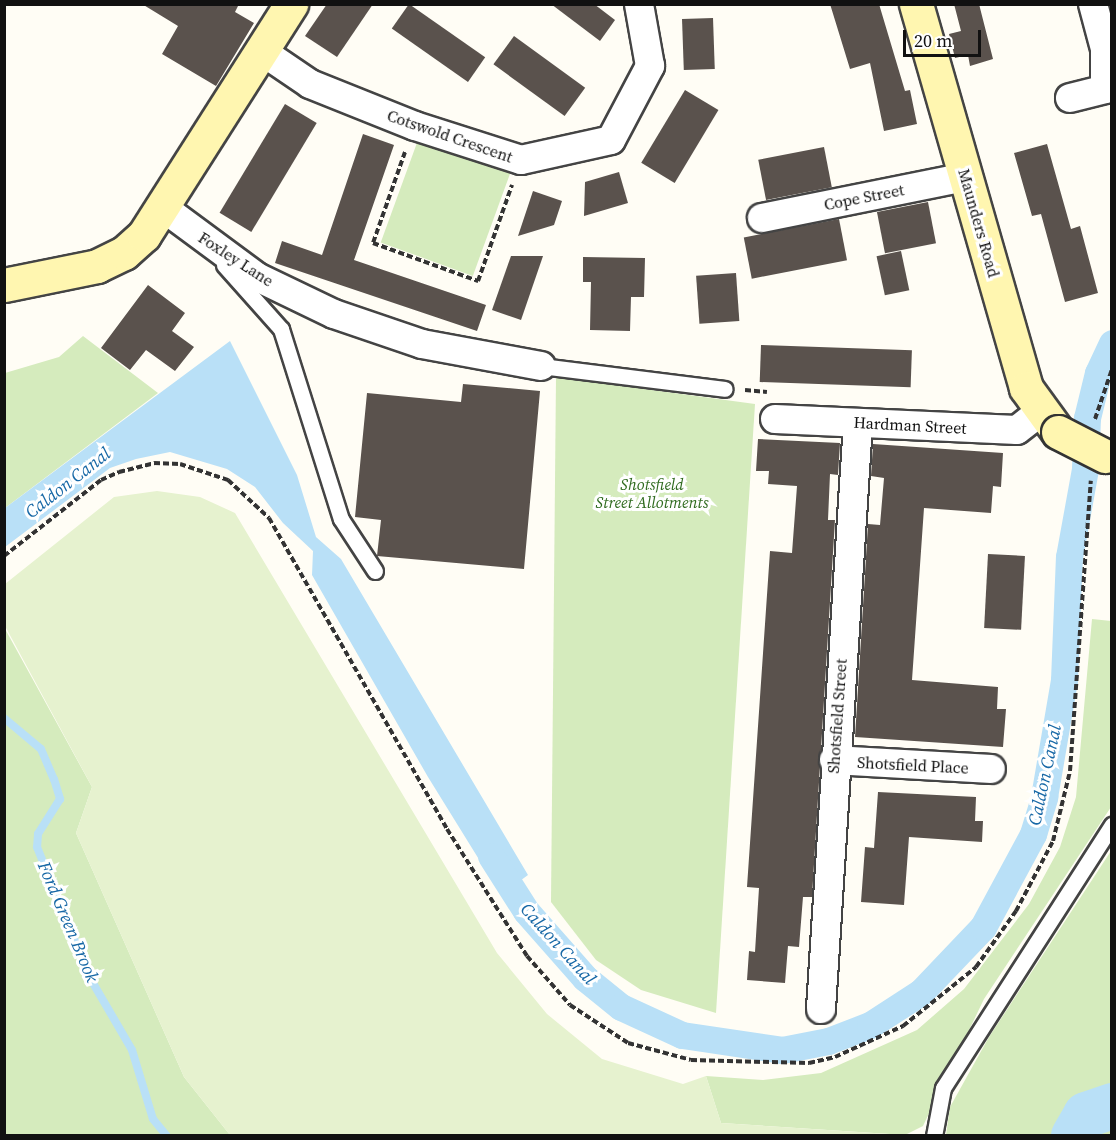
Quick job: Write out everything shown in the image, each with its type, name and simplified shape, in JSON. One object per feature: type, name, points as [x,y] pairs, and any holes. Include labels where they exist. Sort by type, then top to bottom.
[{"type":"street","points":[[4,285],[97,266],[124,253],[165,209],[291,4]]},
{"type":"street","name":"Cotswold Crescent","points":[[263,52],[310,84],[415,126],[521,160],[611,140],[650,66],[639,4]]},
{"type":"street","name":"Maunders Road","points":[[916,4],[1026,388],[1049,422]]},
{"type":"street","points":[[1070,98],[1106,89],[1105,49],[1093,4]]},
{"type":"street","name":"Cope Street","points":[[762,218],[966,177]]},
{"type":"street","name":"Foxley Lane","points":[[165,209],[257,276],[334,314],[422,344],[541,366]]},
{"type":"street","name":"Hardman Street","points":[[775,419],[1017,430],[1049,422]]},
{"type":"street","points":[[1049,422],[1103,461]]},
{"type":"street","name":"Shotsfield Street","points":[[821,1009],[834,760],[858,423]]},
{"type":"street","name":"Shotsfield Place","points":[[834,760],[991,769]]},
{"type":"lane","points":[[194,232],[281,329],[341,519],[375,571]]},
{"type":"lane","points":[[541,366],[724,389]]},
{"type":"lane","points":[[934,1136],[943,1088],[1112,825]]},
{"type":"path","points":[[415,126],[373,243],[478,280],[521,160]]},
{"type":"path","points":[[1094,423],[1112,369]]},
{"type":"path","points":[[4,556],[100,480],[119,472],[154,463],[180,464],[228,480],[269,518],[447,829],[527,957],[570,1005],[628,1043],[691,1060],[809,1063],[835,1057],[903,1026],[976,967],[1016,911],[1053,841],[1070,771],[1103,461]]},
{"type":"green space","points":[[418,140],[510,174],[473,276],[381,242]]},
{"type":"green space","points":[[83,336],[158,393],[5,508],[5,373],[59,357]]},
{"type":"green space","name":"Shotsfield Street Allotments","points":[[556,377],[755,404],[716,1013],[641,990],[596,960],[551,902]]},
{"type":"green space","points":[[157,491],[200,497],[235,513],[497,953],[547,1014],[602,1059],[683,1084],[706,1076],[721,1123],[905,1135],[230,1135],[184,1077],[76,833],[92,787],[5,626],[5,584],[114,497]]},
{"type":"green space","points":[[1092,619],[1111,621],[1111,807],[984,999],[923,1126],[905,1135],[721,1123],[706,1076],[763,1080],[821,1073],[917,1030],[964,989],[1029,904],[1060,847],[1076,797]]},
{"type":"green space","points":[[4,627],[92,787],[76,833],[184,1077],[230,1135],[5,1135]]},
{"type":"green space","points":[[1111,851],[1111,1135],[946,1135],[950,1107],[989,1037]]},
{"type":"water","points":[[230,341],[297,475],[316,537],[341,559],[528,875],[501,895],[428,777],[312,575],[313,551],[283,523],[255,487],[227,469],[170,452],[136,459],[110,468],[5,547],[5,508]]},
{"type":"building","points":[[142,4],[239,4],[235,12],[254,23],[216,86],[162,54],[178,26]]},
{"type":"building","points":[[327,4],[373,4],[337,57],[305,36]]},
{"type":"building","points":[[409,4],[485,57],[468,82],[392,29]]},
{"type":"building","points":[[551,4],[594,4],[615,20],[600,41]]},
{"type":"building","points":[[830,4],[879,4],[905,91],[910,90],[917,124],[884,131],[870,63],[850,69]]},
{"type":"building","points":[[954,4],[979,4],[993,59],[970,66],[968,55],[955,58],[949,34],[961,31]]},
{"type":"building","points":[[713,18],[715,69],[684,70],[682,19]]},
{"type":"building","points":[[514,36],[585,88],[565,116],[493,64]]},
{"type":"building","points":[[685,90],[718,110],[675,183],[641,163]]},
{"type":"building","points":[[285,104],[317,123],[251,232],[220,213]]},
{"type":"building","points":[[363,134],[394,145],[354,260],[486,305],[477,331],[275,263],[282,241],[322,255]]},
{"type":"building","points":[[1047,144],[1071,229],[1080,226],[1098,293],[1065,302],[1041,214],[1032,216],[1014,153]]},
{"type":"building","points":[[824,147],[832,187],[766,200],[758,160]]},
{"type":"building","points":[[619,172],[628,203],[584,216],[585,182]]},
{"type":"building","points":[[533,191],[562,201],[554,225],[518,236]]},
{"type":"building","points":[[928,202],[936,243],[885,253],[877,212]]},
{"type":"building","points":[[839,219],[847,260],[752,279],[744,238]]},
{"type":"building","points":[[901,251],[909,290],[885,295],[877,256]]},
{"type":"building","points":[[511,256],[543,256],[521,320],[492,310]]},
{"type":"building","points":[[583,257],[645,258],[644,297],[631,297],[630,331],[590,330],[591,282],[583,282]]},
{"type":"building","points":[[736,273],[739,321],[699,324],[696,276]]},
{"type":"building","points":[[148,285],[185,313],[172,331],[194,347],[175,371],[146,350],[130,370],[101,348]]},
{"type":"building","points":[[761,345],[912,350],[911,387],[760,382]]},
{"type":"building","points":[[463,384],[540,391],[524,569],[377,556],[381,520],[355,517],[367,393],[461,402]]},
{"type":"building","points":[[758,439],[840,443],[838,475],[830,474],[828,520],[835,520],[812,897],[803,897],[799,947],[788,946],[785,983],[747,980],[749,951],[755,952],[759,888],[747,887],[770,551],[792,553],[797,486],[768,484],[769,471],[756,471]]},
{"type":"building","points":[[873,444],[1003,453],[1001,487],[993,486],[991,513],[924,508],[912,680],[998,687],[997,709],[1006,709],[1003,747],[855,737],[868,524],[880,525],[884,478],[871,476]]},
{"type":"building","points":[[988,554],[1025,556],[1021,630],[984,628]]},
{"type":"building","points":[[878,792],[976,797],[975,821],[983,821],[982,842],[909,837],[904,905],[861,902],[865,847],[874,848]]},
{"type":"waterway","name":"Caldon Canal","points":[[491,856],[526,911],[585,978],[621,1007],[682,1035],[782,1050],[828,1041],[870,1025],[921,992],[983,927],[1033,834],[1044,797],[1064,680],[1069,557],[1085,469],[1087,418],[1098,373],[1112,343]]},
{"type":"waterway","name":"Ford Green Brook","points":[[4,718],[41,749],[54,779],[60,799],[38,834],[37,847],[90,978],[132,1050],[153,1119],[167,1136]]},
{"type":"waterway","points":[[1074,1136],[1086,1115],[1112,1106]]}]
